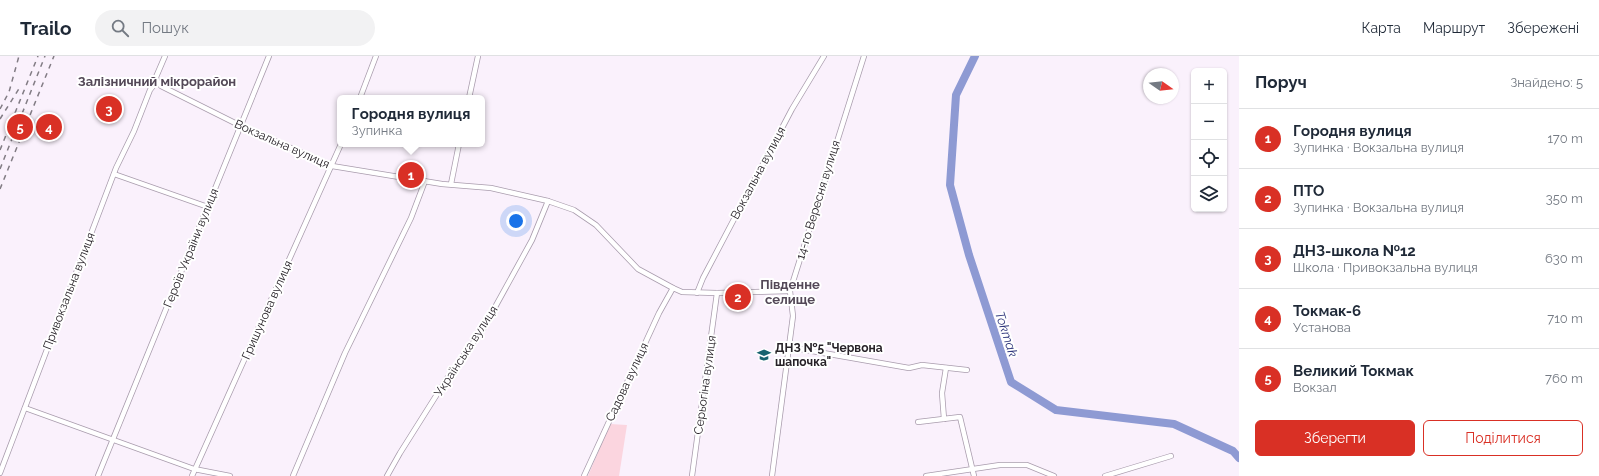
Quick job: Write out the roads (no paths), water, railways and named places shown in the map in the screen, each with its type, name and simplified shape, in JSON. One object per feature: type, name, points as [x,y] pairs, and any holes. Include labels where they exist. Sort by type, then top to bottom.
[{"type":"street","name":"Привокзальна вулиця","points":[[0,473],[114,174],[134,131],[150,90],[157,81],[156,77],[165,56]]},
{"type":"street","name":"Героїв України вулиця","points":[[98,476],[269,56]]},
{"type":"street","points":[[361,95],[376,56]]},
{"type":"street","points":[[470,95],[478,56]]},
{"type":"street","name":"Вокзальна вулиця","points":[[697,293],[703,278],[792,109],[824,56]]},
{"type":"street","name":"14-го Вересня вулиця","points":[[772,476],[793,316],[790,291],[864,56]]},
{"type":"street","name":"Вокзальна вулиця","points":[[157,81],[160,86],[241,126],[332,166],[426,181],[491,188],[548,201],[574,210],[596,225],[638,269],[682,292],[717,293],[790,291]]},
{"type":"street","name":"Гришунова вулиця","points":[[192,476],[340,147]]},
{"type":"street","points":[[451,184],[458,147]]},
{"type":"street","points":[[114,174],[208,206]]},
{"type":"street","points":[[293,476],[345,353],[411,218],[426,181]]},
{"type":"street","name":"Українська вулиця","points":[[387,476],[446,380],[483,329],[532,240],[548,201]]},
{"type":"street","name":"Садова вулиця","points":[[584,476],[659,313],[673,288]]},
{"type":"street","name":"Серьогіна вулиця","points":[[692,476],[717,293]]},
{"type":"street","points":[[789,347],[909,368],[922,366],[967,370]]},
{"type":"street","points":[[944,419],[942,393],[946,368]]},
{"type":"street","points":[[25,408],[194,469],[230,476]]},
{"type":"street","points":[[918,422],[960,417],[974,476]]},
{"type":"street","points":[[1105,476],[1171,456]]},
{"type":"street","points":[[926,476],[1000,465],[1027,464],[1054,476]]},
{"type":"waterway","name":"Tokmak","points":[[975,56],[956,95],[950,185],[969,255],[1011,382],[1056,410],[1174,424],[1233,451],[1239,458]]},
{"type":"railway","points":[[0,109],[9,92],[19,56]]},
{"type":"railway","points":[[0,150],[38,56]]},
{"type":"railway","points":[[0,169],[45,56]]},
{"type":"railway","points":[[0,189],[54,56]]},
{"type":"railway","points":[[0,119],[20,87]]},
{"type":"place","name":"ДНЗ-школа №12","points":[[109,109]]},
{"type":"place","name":"Великий Токмак","points":[[20,127]]},
{"type":"place","name":"Токмак-6","points":[[49,127]]},
{"type":"place","name":"Городня вулиця","points":[[411,175]]},
{"type":"place","name":"ПТО","points":[[738,297]]},
{"type":"place","name":"ДНЗ №5 \"Червона шапочка\"","points":[[764,355]]},
{"type":"district","name":"Залізничний мікрорайон","points":[[157,81]]},
{"type":"district","name":"Південне селище","points":[[790,292]]}]
